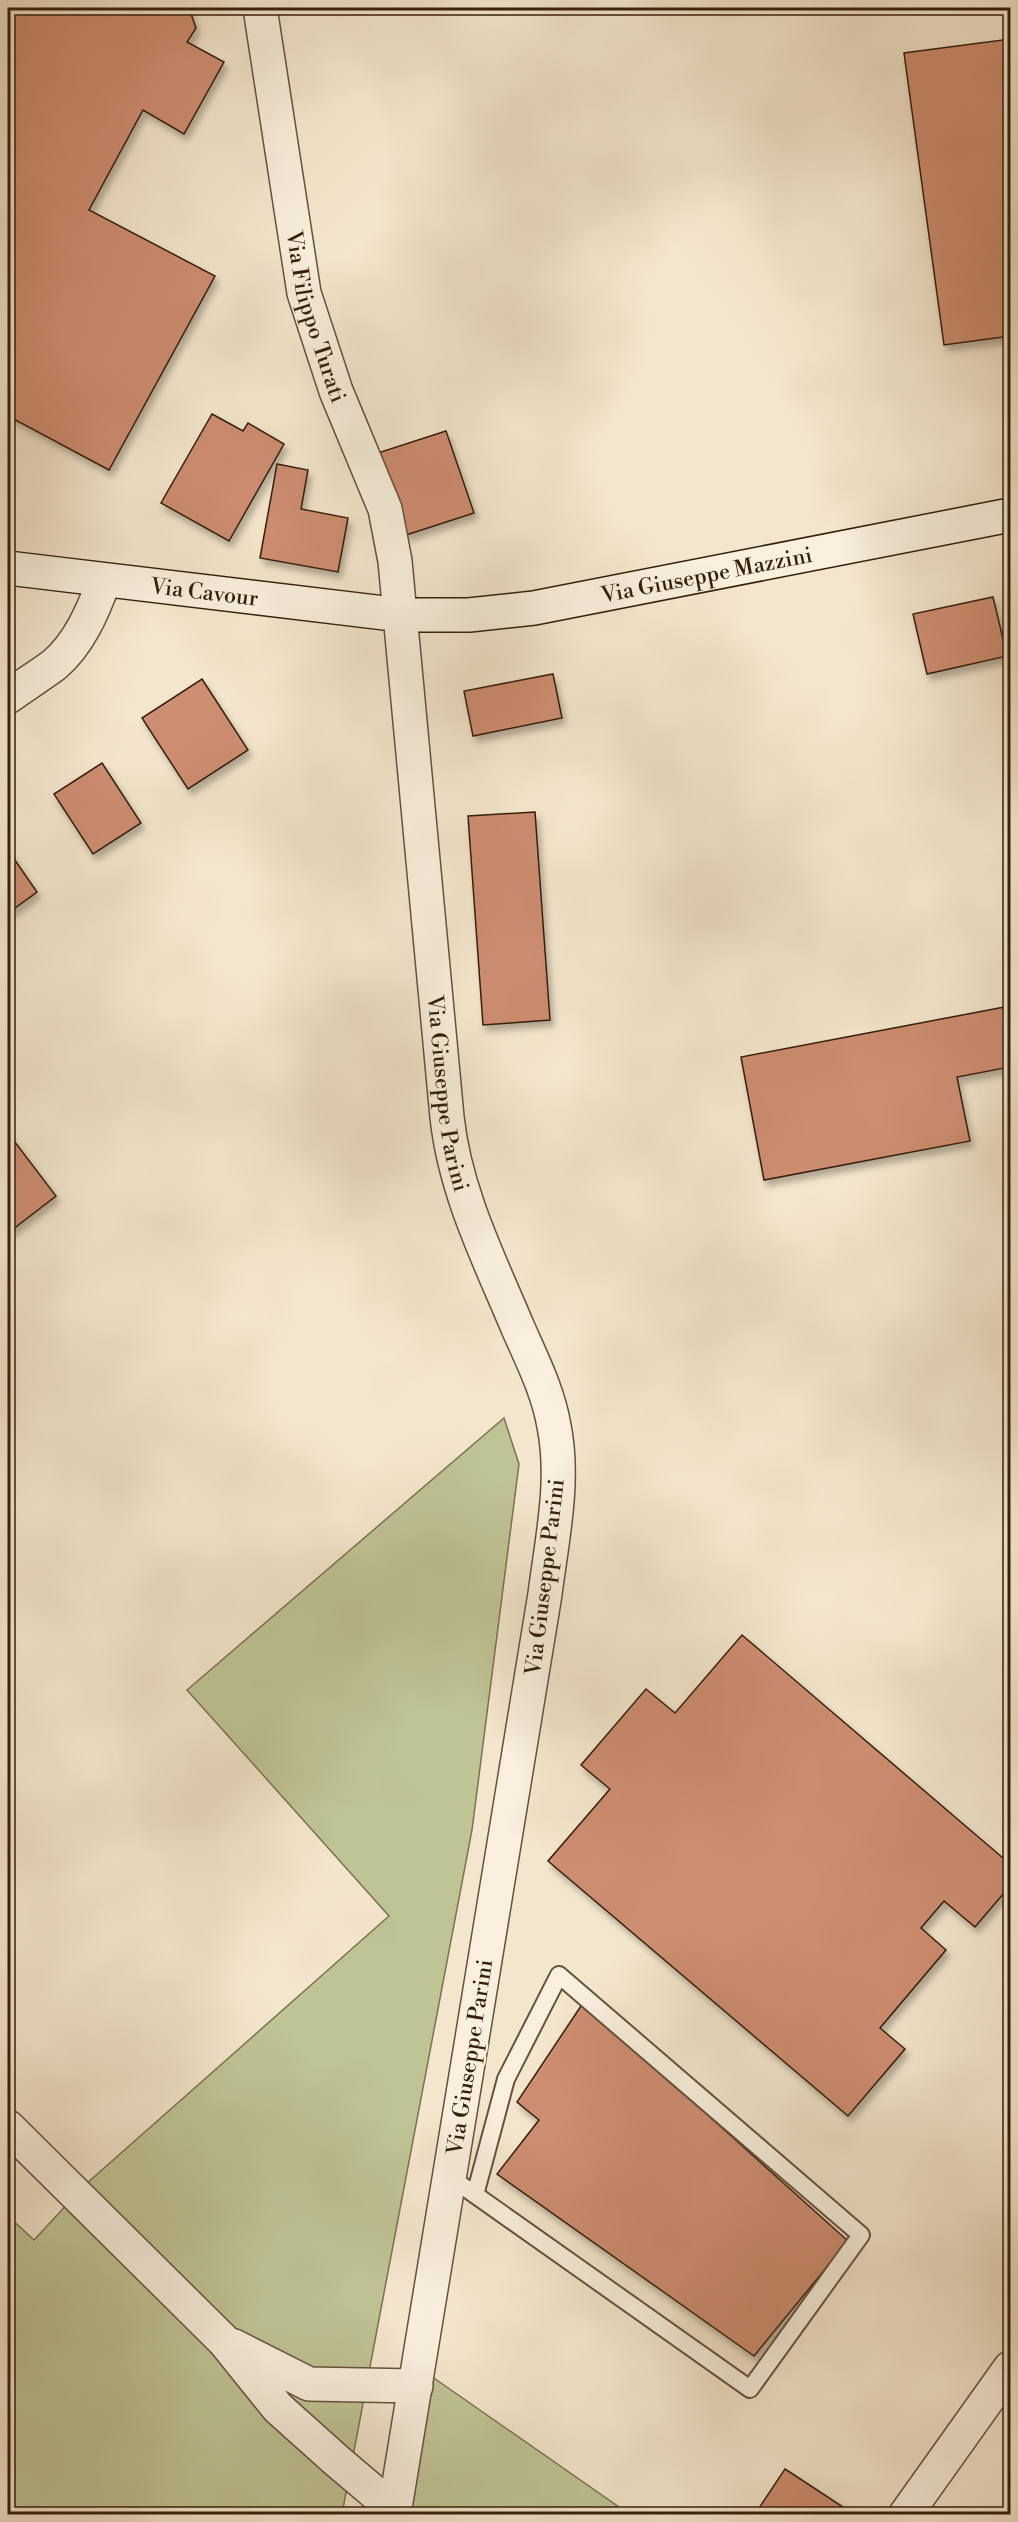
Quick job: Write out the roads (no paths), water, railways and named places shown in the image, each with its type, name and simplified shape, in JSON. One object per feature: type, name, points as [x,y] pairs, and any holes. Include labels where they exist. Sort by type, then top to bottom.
[{"type":"street","name":"Via Filippo Turati","points":[[260,8],[304,293],[336,391],[385,509],[395,561],[401,615]]},
{"type":"street","name":"Via Giuseppe Mazzini","points":[[401,615],[469,615],[526,609],[1011,515]]},
{"type":"street","name":"Via Cavour","points":[[8,568],[401,615]]},
{"type":"street","points":[[8,697],[55,663],[75,641],[92,612],[104,581]]},
{"type":"street","name":"Via Giuseppe Parini","points":[[395,2512],[416,2386],[462,2186],[545,1594],[555,1515],[558,1468],[554,1424],[543,1386],[473,1222],[452,1150],[401,615]]},
{"type":"street","points":[[8,2127],[224,2341],[278,2408],[395,2512]]},
{"type":"street","points":[[224,2341],[309,2384],[416,2386]]},
{"type":"street","points":[[906,2514],[1011,2368]]},
{"type":"lane","points":[[559,1975],[861,2235],[750,2388],[462,2186],[506,2079],[559,1975]]}]
